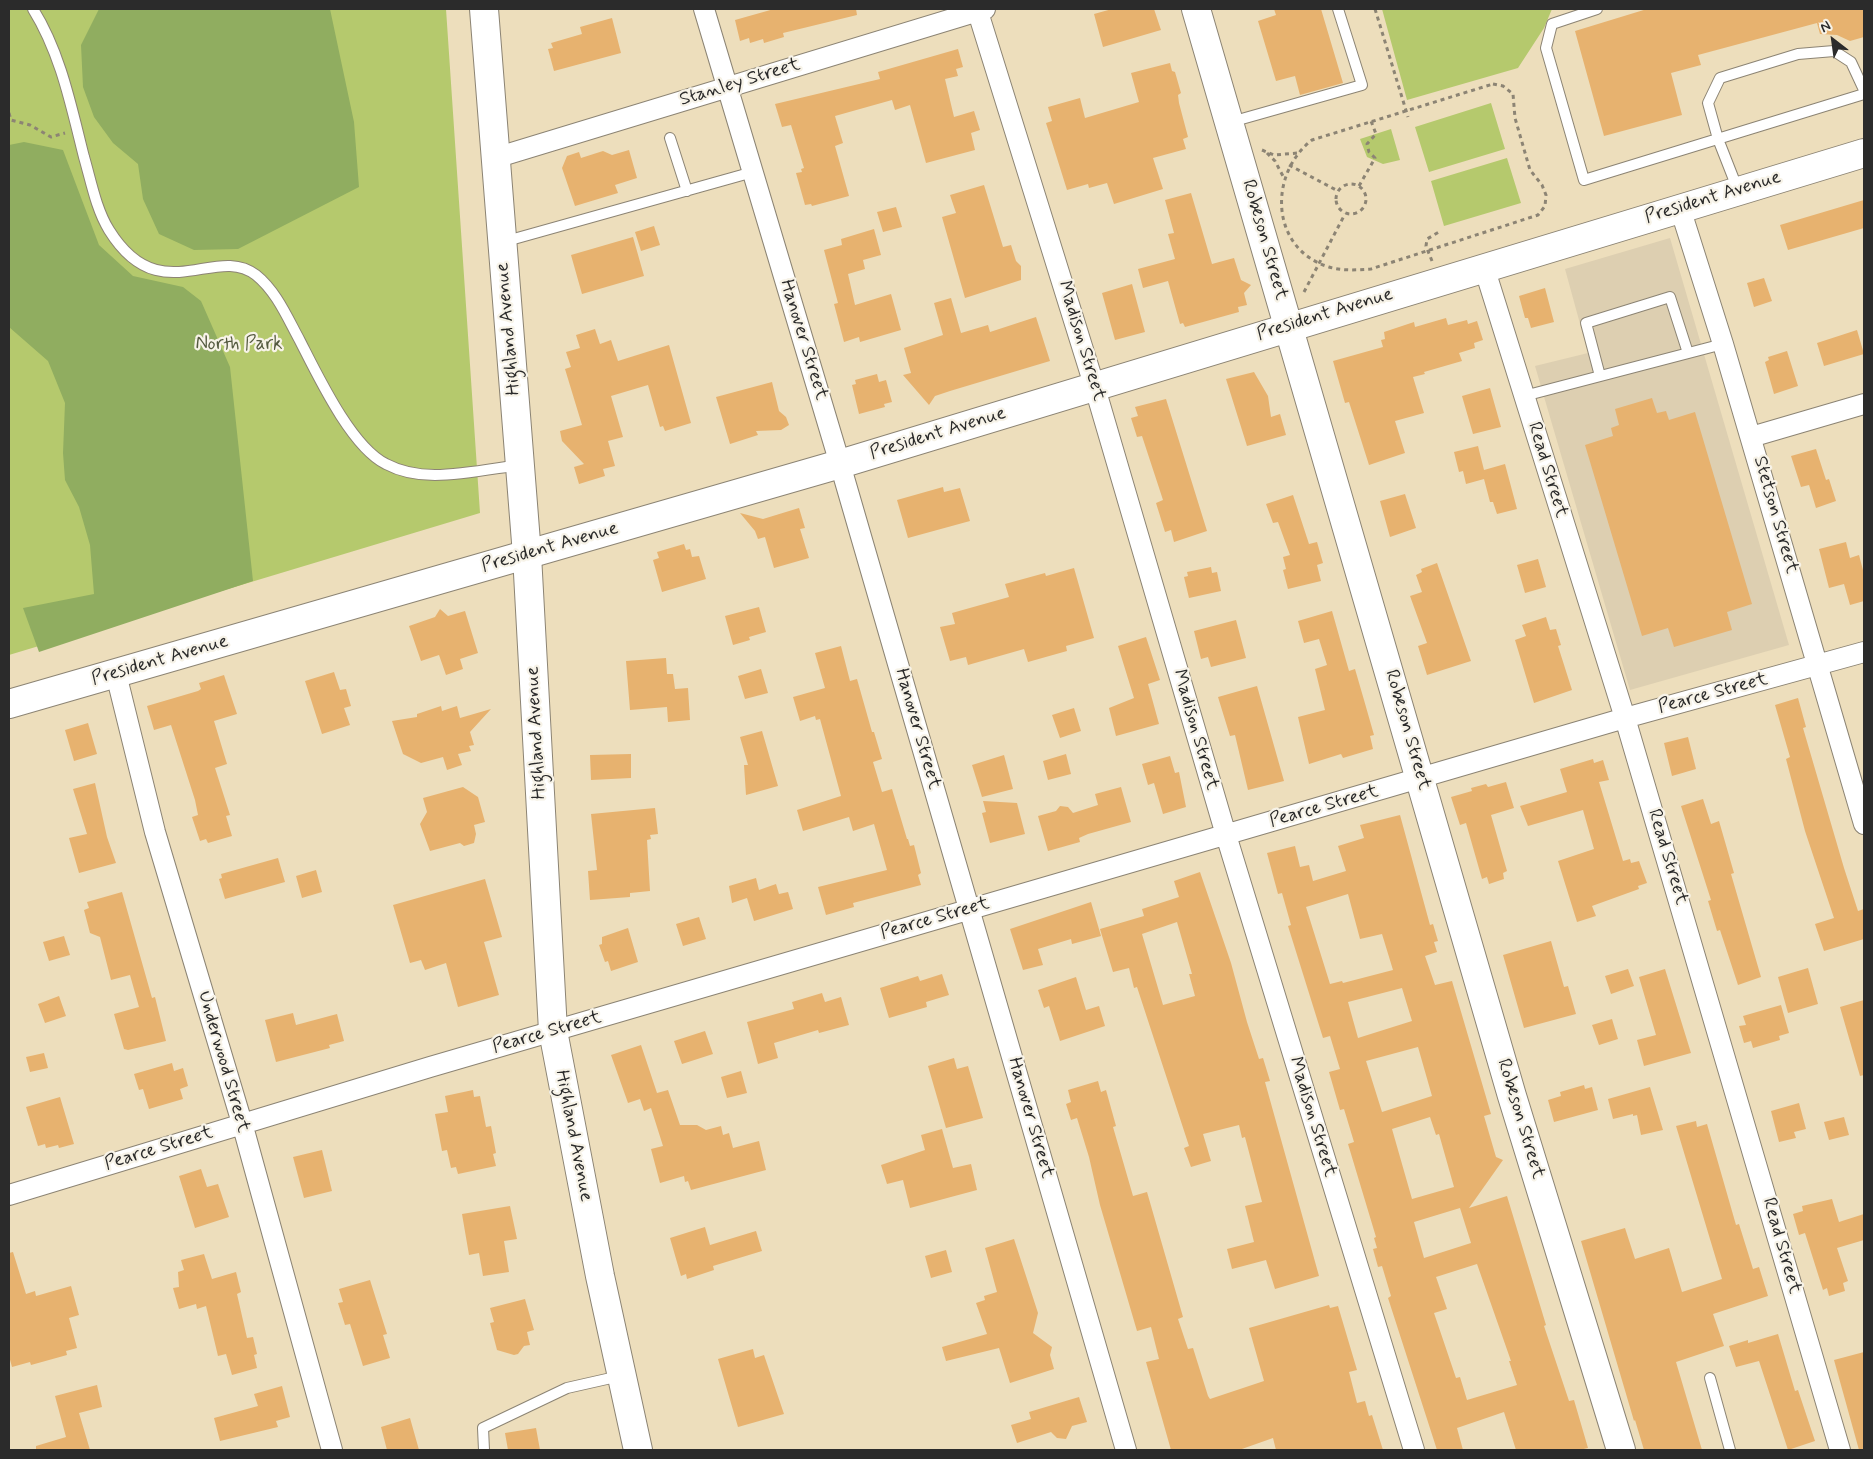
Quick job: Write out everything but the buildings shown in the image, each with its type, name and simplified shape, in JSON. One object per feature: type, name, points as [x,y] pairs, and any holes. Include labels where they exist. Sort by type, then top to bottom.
[{"type":"main road","name":"Highland Avenue","points":[[484,9],[494,158],[527,555],[553,1032],[621,1376],[638,1450]]},
{"type":"main road","name":"Robeson Street","points":[[1196,9],[1422,778],[1512,1096],[1621,1450]]},
{"type":"main road","name":"President Avenue","points":[[9,704],[527,555],[1096,388],[1289,326],[1864,153]]},
{"type":"street","name":"Hanover Street","points":[[704,9],[840,464],[1126,1450]]},
{"type":"street","name":"Stanley Street","points":[[494,158],[980,10]]},
{"type":"street","name":"Madison Street","points":[[980,10],[1096,388],[1226,835],[1414,1450]]},
{"type":"street","name":"Stetson Street","points":[[1680,208],[1752,437],[1864,824]]},
{"type":"street","name":"Read Street","points":[[1484,267],[1625,718],[1840,1450]]},
{"type":"street","points":[[1752,437],[1864,404]]},
{"type":"street","name":"Pearce Street","points":[[9,1195],[242,1123],[970,909],[1625,718],[1864,652]]},
{"type":"street","name":"Underwood Street","points":[[116,674],[155,832],[242,1123],[332,1450]]},
{"type":"lane","points":[[33,9],[44,27],[64,76],[99,208],[108,229],[123,250],[139,262],[160,272],[182,274],[222,267],[239,268],[255,274],[268,287],[281,306],[339,413],[358,439],[384,464],[408,473],[435,475],[520,465]]},
{"type":"lane","points":[[1230,123],[1362,85],[1338,9]]},
{"type":"lane","points":[[1597,9],[1552,24],[1546,48],[1584,180],[1864,94]]},
{"type":"lane","points":[[1738,191],[1718,139],[1708,103],[1720,78],[1798,54],[1834,51],[1851,62],[1864,90]]},
{"type":"lane","points":[[670,138],[687,190]]},
{"type":"lane","points":[[502,242],[753,172]]},
{"type":"lane","points":[[1600,376],[1586,323],[1670,297],[1688,353]]},
{"type":"lane","points":[[1524,396],[1724,344]]},
{"type":"lane","points":[[484,1450],[483,1428],[567,1388],[621,1376]]},
{"type":"lane","points":[[1710,1378],[1730,1450]]},
{"type":"path","points":[[1375,9],[1408,118]]},
{"type":"path","points":[[1493,84],[1503,86],[1513,94],[1515,118],[1530,170],[1542,185],[1546,195],[1545,206],[1538,215],[1371,269],[1352,270],[1328,267],[1299,248],[1283,220],[1281,203],[1284,178],[1289,165],[1298,153],[1312,140],[1405,111],[1493,84]]},
{"type":"path","points":[[9,113],[11,120],[30,124],[50,137],[77,130]]},
{"type":"path","points":[[1359,186],[1375,158],[1369,152],[1367,144],[1376,134],[1371,121]]},
{"type":"path","points":[[1260,149],[1274,161],[1284,178]]},
{"type":"path","points":[[1266,153],[1274,155],[1298,153]]},
{"type":"path","points":[[1289,165],[1338,191]]},
{"type":"path","points":[[1348,184],[1359,186],[1366,196],[1365,206],[1358,213],[1345,213],[1336,204],[1338,191],[1348,184]]},
{"type":"path","points":[[1302,297],[1345,213]]},
{"type":"path","points":[[1433,262],[1428,251],[1427,239],[1439,232]]},
{"type":"shaded area","points":[[1670,238],[1789,645],[1630,690],[1535,366],[1588,353],[1565,269]]},
{"type":"green space","name":"North Park","points":[[9,9],[446,9],[480,513],[9,655]]},
{"type":"green space","points":[[99,9],[330,9],[354,122],[359,187],[238,249],[194,250],[159,234],[143,199],[138,164],[113,143],[94,117],[83,87],[81,45]]},
{"type":"green space","points":[[1382,9],[1552,9],[1544,28],[1518,68],[1407,100]]},
{"type":"green space","points":[[1491,103],[1505,149],[1429,172],[1415,127]]},
{"type":"green space","points":[[1391,129],[1400,160],[1383,164],[1367,157],[1360,139]]},
{"type":"green space","points":[[24,142],[63,150],[99,245],[133,276],[183,287],[201,301],[230,367],[253,581],[39,652],[23,608],[94,594],[90,545],[79,507],[65,480],[63,453],[65,403],[48,361],[9,327],[9,145]]},
{"type":"green space","points":[[1507,158],[1521,203],[1444,226],[1431,181]]}]
